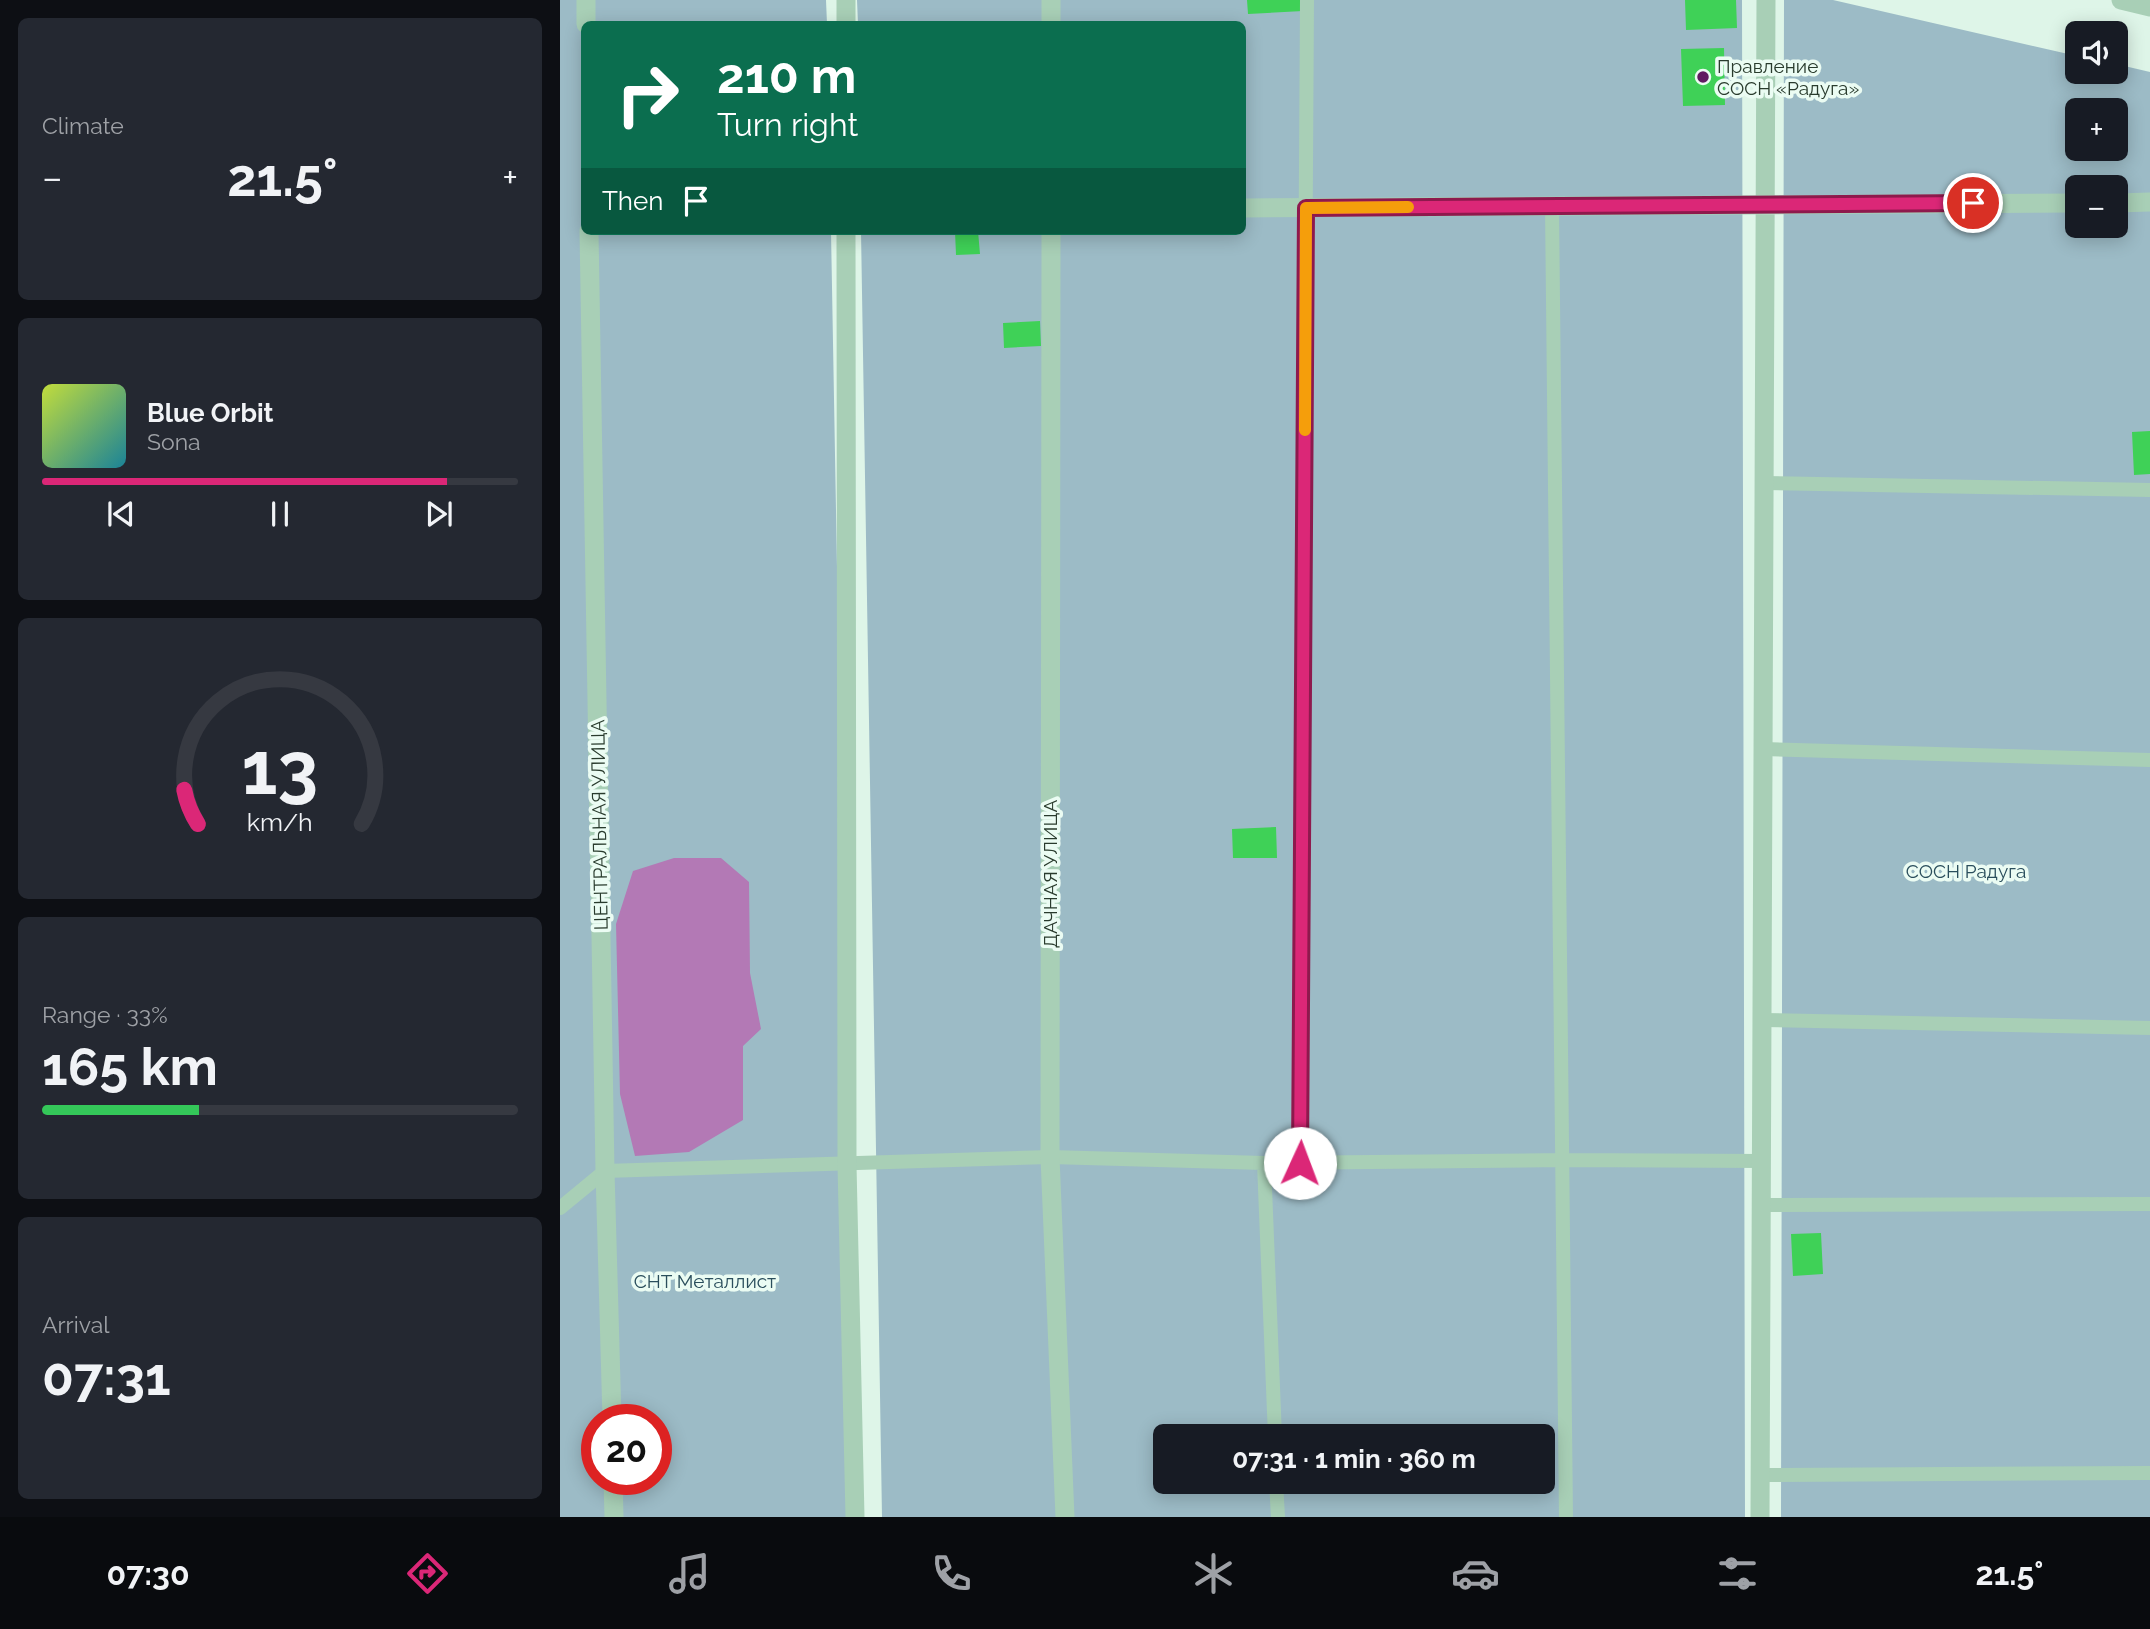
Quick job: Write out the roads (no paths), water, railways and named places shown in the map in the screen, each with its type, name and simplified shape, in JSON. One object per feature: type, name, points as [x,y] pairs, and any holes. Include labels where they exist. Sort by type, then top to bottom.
[{"type":"street","points":[[586,0],[586,21]]},
{"type":"street","points":[[846,0],[846,21]]},
{"type":"street","points":[[1051,0],[1051,21]]},
{"type":"street","points":[[1760,1517],[1766,0]]},
{"type":"street","points":[[2121,0],[2145,4]]},
{"type":"street","points":[[2128,203],[2150,202]]},
{"type":"street","points":[[1246,208],[2065,203]]},
{"type":"street","name":"ЦЕНТРАЛЬНАЯ УЛИЦА","points":[[589,235],[612,1404]]},
{"type":"street","points":[[846,235],[847,1165],[855,1517]]},
{"type":"street","name":"ДАЧНАЯ УЛИЦА","points":[[1051,235],[1050,1157],[1065,1517]]},
{"type":"street","points":[[613,1495],[614,1517]]},
{"type":"lane","points":[[1300,1163],[1307,0]]},
{"type":"lane","points":[[1552,207],[1566,1517]]},
{"type":"lane","points":[[1764,483],[2150,490]]},
{"type":"lane","points":[[1763,749],[2150,760]]},
{"type":"lane","points":[[1762,1020],[2150,1028]]},
{"type":"lane","points":[[560,1208],[605,1171],[1050,1157],[1264,1163],[1761,1161]]},
{"type":"lane","points":[[1264,1163],[1274,1424]]},
{"type":"lane","points":[[1761,1205],[2150,1203]]},
{"type":"lane","points":[[1760,1475],[2150,1473]]},
{"type":"lane","points":[[1277,1494],[1278,1517]]},
{"type":"place","name":"Правление СОСН «Радуга»","points":[[1703,77]]},
{"type":"park label","name":"СОСН Радуга","points":[[1966,871]]},
{"type":"park label","name":"СНТ Металлист","points":[[705,1281]]}]
